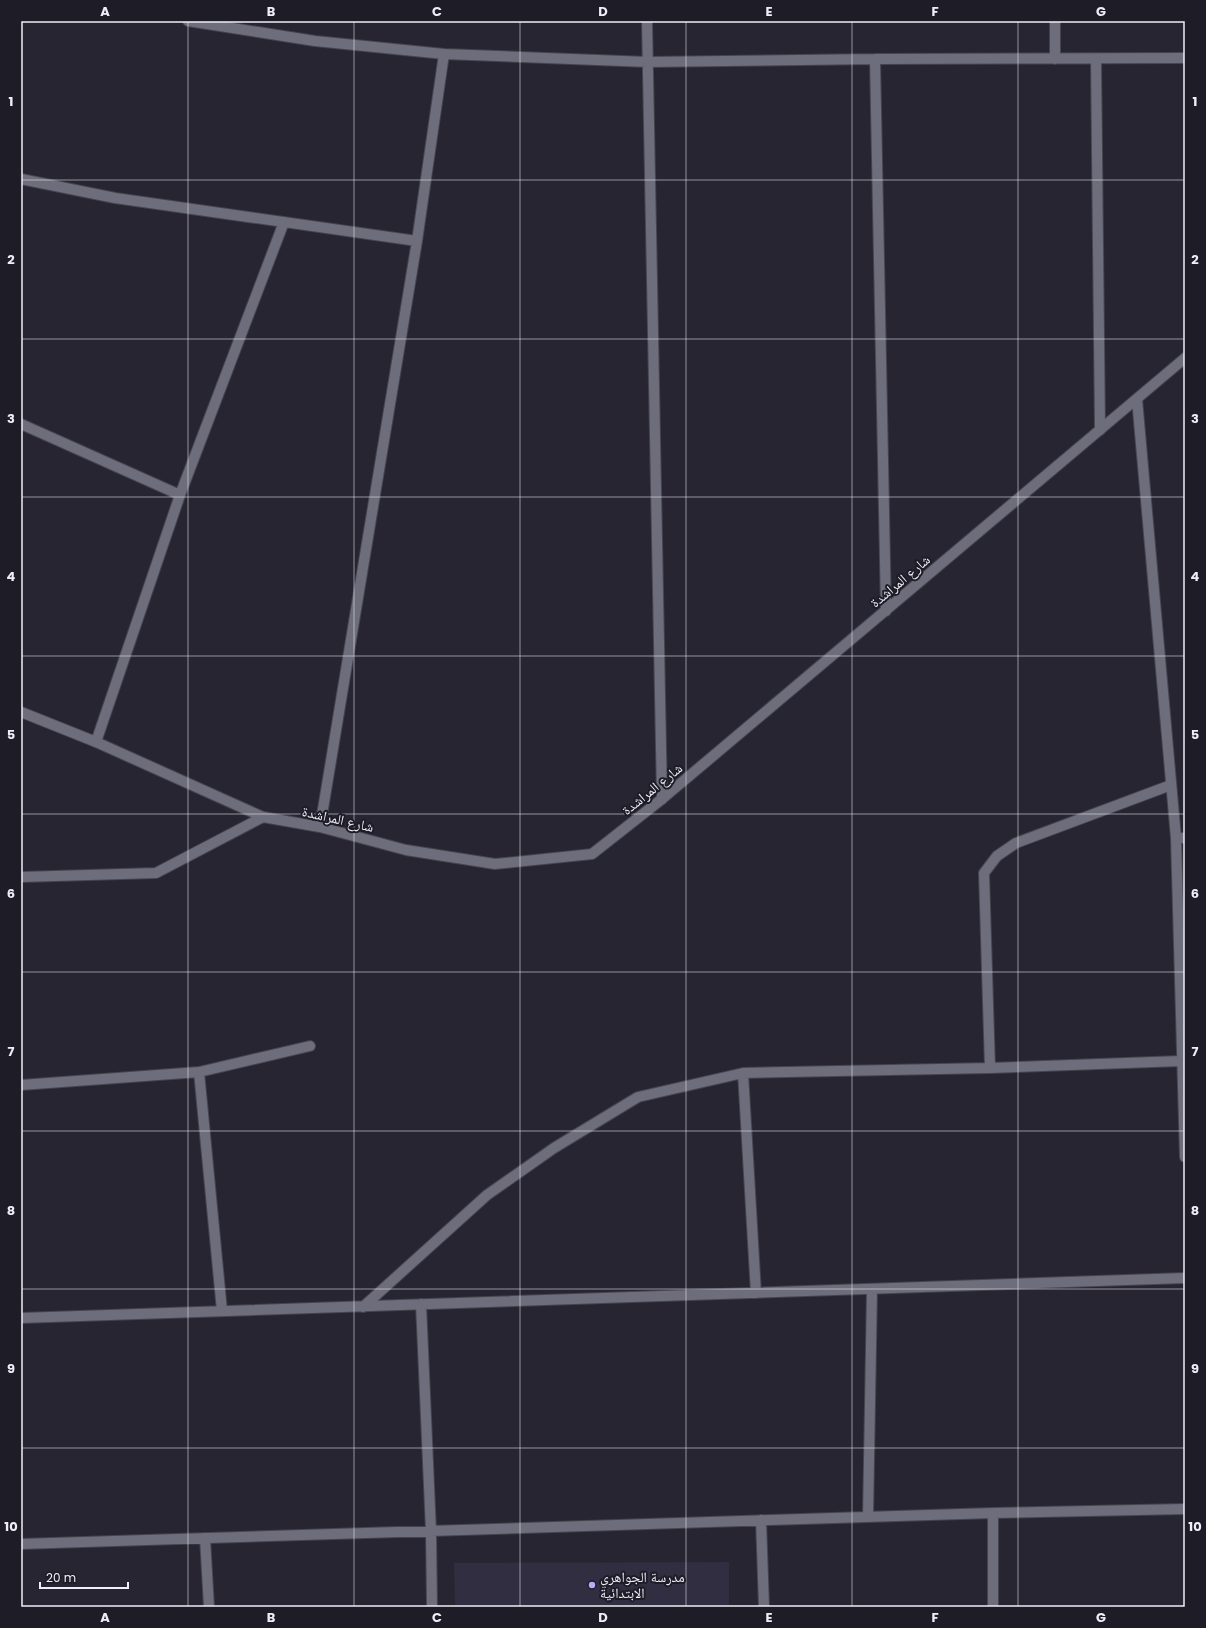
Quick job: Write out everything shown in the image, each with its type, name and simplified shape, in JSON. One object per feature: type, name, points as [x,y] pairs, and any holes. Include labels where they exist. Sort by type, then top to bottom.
[{"type":"street","points":[[188,21],[315,42],[444,54],[648,62],[875,59],[1185,58]]},
{"type":"street","points":[[647,21],[662,799]]},
{"type":"street","points":[[1055,21],[1055,59]]},
{"type":"street","points":[[320,827],[417,241],[444,54]]},
{"type":"street","points":[[875,59],[886,611]]},
{"type":"street","points":[[1096,59],[1100,430]]},
{"type":"street","points":[[21,179],[115,198],[417,241]]},
{"type":"street","points":[[96,742],[180,495],[284,222]]},
{"type":"street","name":"شارع المراشدة","points":[[21,712],[96,742],[263,817],[320,827],[406,850],[494,864],[592,854],[662,799],[1185,358]]},
{"type":"street","points":[[1137,399],[1171,785],[1180,838],[1182,1061],[1185,1157]]},
{"type":"street","points":[[21,424],[180,495]]},
{"type":"street","points":[[990,1068],[984,873],[997,856],[1016,843],[1171,785]]},
{"type":"street","points":[[21,877],[156,873],[263,817]]},
{"type":"street","points":[[21,1085],[199,1072],[310,1046]]},
{"type":"street","points":[[363,1307],[487,1195],[554,1148],[638,1097],[743,1073],[990,1068],[1182,1061]]},
{"type":"street","points":[[199,1072],[222,1312]]},
{"type":"street","points":[[743,1073],[756,1293]]},
{"type":"street","points":[[21,1318],[1185,1278]]},
{"type":"street","points":[[868,1517],[872,1289]]},
{"type":"street","points":[[421,1304],[431,1531],[432,1607]]},
{"type":"street","points":[[21,1544],[993,1513],[1185,1509]]},
{"type":"street","points":[[993,1513],[993,1607]]},
{"type":"street","points":[[761,1520],[764,1607]]},
{"type":"street","points":[[205,1538],[208,1607]]},
{"type":"shaded area","name":"مدرسة الجواهري الابتدائية","points":[[729,1562],[729,1607],[455,1607],[454,1563]]},
{"type":"place","name":"مدرسة الجواهري الابتدائية","points":[[592,1585]]}]
